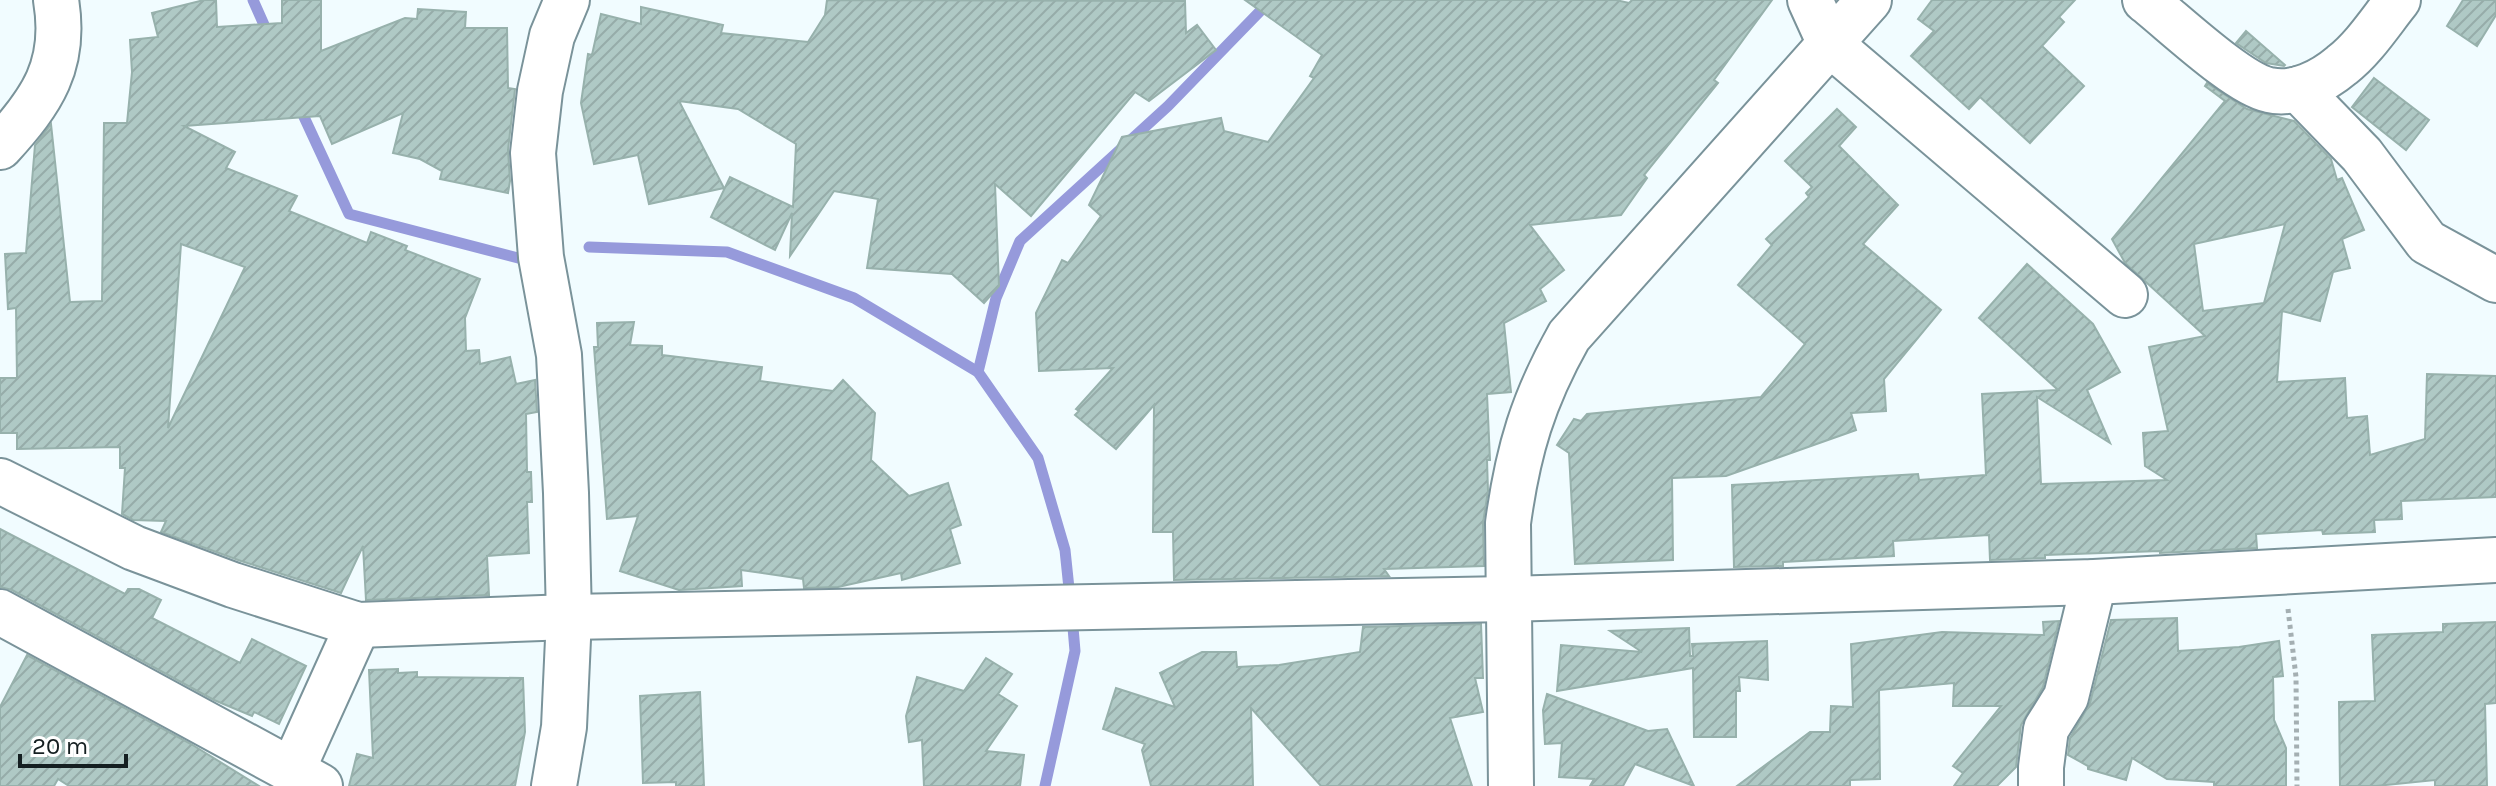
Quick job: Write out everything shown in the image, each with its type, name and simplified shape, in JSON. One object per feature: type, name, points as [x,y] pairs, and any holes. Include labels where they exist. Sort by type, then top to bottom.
[{"type":"street","points":[[0,147],[24,120],[50,82],[61,27],[56,0]]},
{"type":"street","points":[[554,786],[564,727],[569,617],[559,355],[541,257],[533,153],[540,91],[552,36],[567,0]]},
{"type":"street","points":[[1810,0],[1830,44],[2125,295]]},
{"type":"street","points":[[1511,786],[1508,523],[1525,433],[1544,381],[1569,336],[1869,0]]},
{"type":"street","points":[[2145,0],[2245,81],[2270,91],[2298,89],[2322,80],[2345,63],[2398,0]]},
{"type":"street","points":[[2298,89],[2362,155],[2427,242],[2496,280]]},
{"type":"street","points":[[0,481],[134,548],[233,585],[358,625],[569,617],[1507,599],[2094,582],[2496,560]]},
{"type":"street","points":[[2041,786],[2046,729],[2066,697],[2094,582]]},
{"type":"street","points":[[0,612],[306,779],[358,625]]},
{"type":"path","points":[[2284,572],[2296,677],[2297,786]]},
{"type":"building","points":[[216,0],[217,27],[282,23],[282,0],[321,0],[321,51],[405,18],[417,19],[418,9],[466,12],[465,28],[507,28],[508,88],[515,89],[508,150],[508,193],[440,179],[442,171],[420,159],[393,153],[403,113],[332,144],[320,116],[184,126],[235,152],[226,168],[297,196],[289,211],[367,243],[371,232],[407,246],[405,250],[480,279],[465,318],[466,351],[479,350],[480,364],[510,357],[516,384],[535,380],[537,412],[526,414],[527,472],[531,472],[532,502],[527,502],[529,553],[487,556],[489,595],[366,600],[363,546],[341,593],[241,561],[161,532],[166,521],[133,520],[122,514],[125,468],[120,468],[120,447],[17,449],[17,433],[0,433],[0,378],[17,378],[16,308],[8,309],[5,254],[26,253],[35,145],[51,124],[70,302],[102,301],[104,123],[127,123],[132,72],[130,40],[158,37],[152,13]],"holes":[[[181,244],[245,267],[168,428]]]},
{"type":"building","points":[[827,0],[1185,1],[1186,33],[1197,25],[1216,50],[1149,101],[1135,92],[1031,216],[995,184],[999,286],[984,303],[952,274],[867,268],[878,199],[834,191],[790,256],[792,213],[775,250],[711,217],[730,177],[793,207],[796,144],[738,109],[679,101],[724,188],[649,204],[638,155],[594,164],[581,103],[588,54],[592,55],[601,14],[641,24],[641,7],[723,25],[721,33],[808,42],[825,15]]},
{"type":"building","points":[[1245,0],[1616,0],[1629,3],[1632,0],[1772,0],[1714,80],[1718,83],[1644,175],[1647,178],[1621,215],[1530,225],[1564,270],[1540,289],[1546,301],[1504,323],[1511,392],[1487,394],[1490,460],[1487,460],[1488,491],[1483,523],[1484,566],[1384,569],[1389,576],[1174,580],[1173,532],[1153,532],[1154,405],[1116,449],[1075,415],[1079,411],[1076,409],[1113,368],[1039,371],[1036,313],[1062,260],[1068,263],[1101,216],[1089,205],[1122,137],[1221,118],[1224,131],[1268,142],[1314,78],[1310,76],[1322,55]]},
{"type":"building","points":[[1932,0],[2075,0],[2059,17],[2064,22],[2042,46],[2084,86],[2030,143],[1980,97],[1969,109],[1911,56],[1934,31],[1918,19]]},
{"type":"building","points":[[2463,0],[2496,0],[2496,15],[2477,46],[2447,26]]},
{"type":"building","points":[[2246,31],[2285,65],[2266,63],[2236,43]]},
{"type":"building","points":[[2374,78],[2429,120],[2406,150],[2352,107]]},
{"type":"building","points":[[2207,83],[2247,109],[2294,121],[2331,159],[2337,180],[2342,178],[2364,230],[2342,239],[2350,268],[2333,272],[2320,321],[2282,311],[2277,382],[2345,378],[2347,418],[2367,416],[2370,455],[2425,439],[2427,374],[2496,376],[2496,497],[2401,501],[2402,519],[2374,520],[2375,532],[2323,534],[2322,530],[2256,534],[2257,548],[2045,555],[2045,558],[1990,560],[1989,535],[1893,541],[1894,556],[1734,567],[1732,485],[1918,474],[1919,480],[1986,475],[1982,394],[2058,390],[1979,318],[2027,264],[2093,324],[2120,372],[2087,390],[2110,443],[2037,397],[2041,484],[2167,480],[2145,466],[2143,433],[2168,431],[2149,347],[2205,336],[2125,263],[2112,239],[2225,101],[2205,86]],"holes":[[[2285,224],[2264,303],[2203,311],[2194,244]]]},
{"type":"building","points":[[1837,109],[1856,127],[1839,146],[1898,205],[1863,244],[1941,310],[1884,379],[1886,411],[1851,413],[1856,430],[1726,476],[1672,478],[1673,560],[1575,564],[1569,453],[1557,445],[1574,419],[1581,421],[1587,414],[1761,397],[1805,344],[1738,285],[1772,245],[1766,239],[1809,197],[1806,193],[1812,187],[1785,161]]},
{"type":"building","points":[[634,322],[630,345],[662,346],[662,355],[762,367],[760,381],[833,391],[843,380],[875,413],[871,460],[909,496],[948,483],[961,525],[950,529],[960,563],[902,580],[901,573],[838,587],[804,588],[803,579],[741,570],[742,586],[679,590],[620,571],[638,516],[607,519],[594,347],[598,347],[597,323]]},
{"type":"building","points":[[0,529],[125,594],[128,589],[139,589],[161,600],[152,618],[240,663],[252,639],[306,666],[279,724],[254,712],[252,716],[214,700],[12,590],[0,587]]},
{"type":"building","points":[[2177,618],[2178,651],[2279,641],[2283,676],[2273,677],[2274,720],[2286,748],[2286,786],[2214,786],[2214,782],[2167,779],[2132,758],[2126,780],[2088,769],[2088,766],[2068,755],[2070,738],[2090,703],[2111,620]]},
{"type":"building","points":[[2059,621],[2043,687],[2021,725],[2016,767],[1997,786],[1954,786],[1963,773],[1953,766],[2001,706],[1953,706],[1954,683],[1879,690],[1880,779],[1850,780],[1850,786],[1737,786],[1810,732],[1830,732],[1831,706],[1853,707],[1851,644],[1942,632],[2044,635],[2043,622]]},
{"type":"building","points":[[2496,622],[2496,703],[2485,704],[2487,786],[2435,786],[2435,780],[2340,786],[2339,702],[2375,701],[2372,635],[2443,632],[2443,624]]},
{"type":"building","points":[[1481,624],[1483,678],[1475,678],[1483,712],[1450,718],[1472,786],[1321,786],[1251,708],[1253,786],[1151,786],[1142,750],[1145,744],[1103,729],[1116,688],[1175,707],[1160,673],[1202,652],[1236,652],[1237,667],[1279,665],[1360,652],[1363,627]]},
{"type":"building","points":[[1689,628],[1690,656],[1693,656],[1692,644],[1767,641],[1768,680],[1739,677],[1736,737],[1694,737],[1693,668],[1557,691],[1561,645],[1642,652],[1610,631]]},
{"type":"building","points":[[27,655],[191,744],[259,786],[69,786],[58,779],[54,786],[0,786],[0,707]]},
{"type":"building","points":[[986,658],[1012,674],[998,694],[1017,706],[986,751],[1024,755],[1020,786],[924,786],[922,740],[909,742],[906,716],[917,677],[964,691]]},
{"type":"building","points":[[398,669],[398,673],[417,672],[417,677],[523,678],[525,732],[515,786],[349,786],[357,754],[373,758],[369,670]]},
{"type":"building","points":[[700,692],[704,786],[676,786],[676,782],[643,783],[640,696]]},
{"type":"building","points":[[1547,694],[1648,731],[1667,729],[1694,786],[1635,764],[1623,786],[1590,786],[1594,779],[1559,777],[1562,743],[1545,744],[1543,710]]},
{"type":"waterway","points":[[253,0],[269,36]]},
{"type":"waterway","points":[[978,372],[996,298],[1020,241],[1168,106],[1271,0]]},
{"type":"waterway","points":[[298,104],[349,214],[522,259]]},
{"type":"waterway","points":[[589,247],[727,252],[854,298],[978,372],[1038,458],[1065,550],[1070,598]]},
{"type":"waterway","points":[[1045,786],[1075,651],[1072,616]]}]
